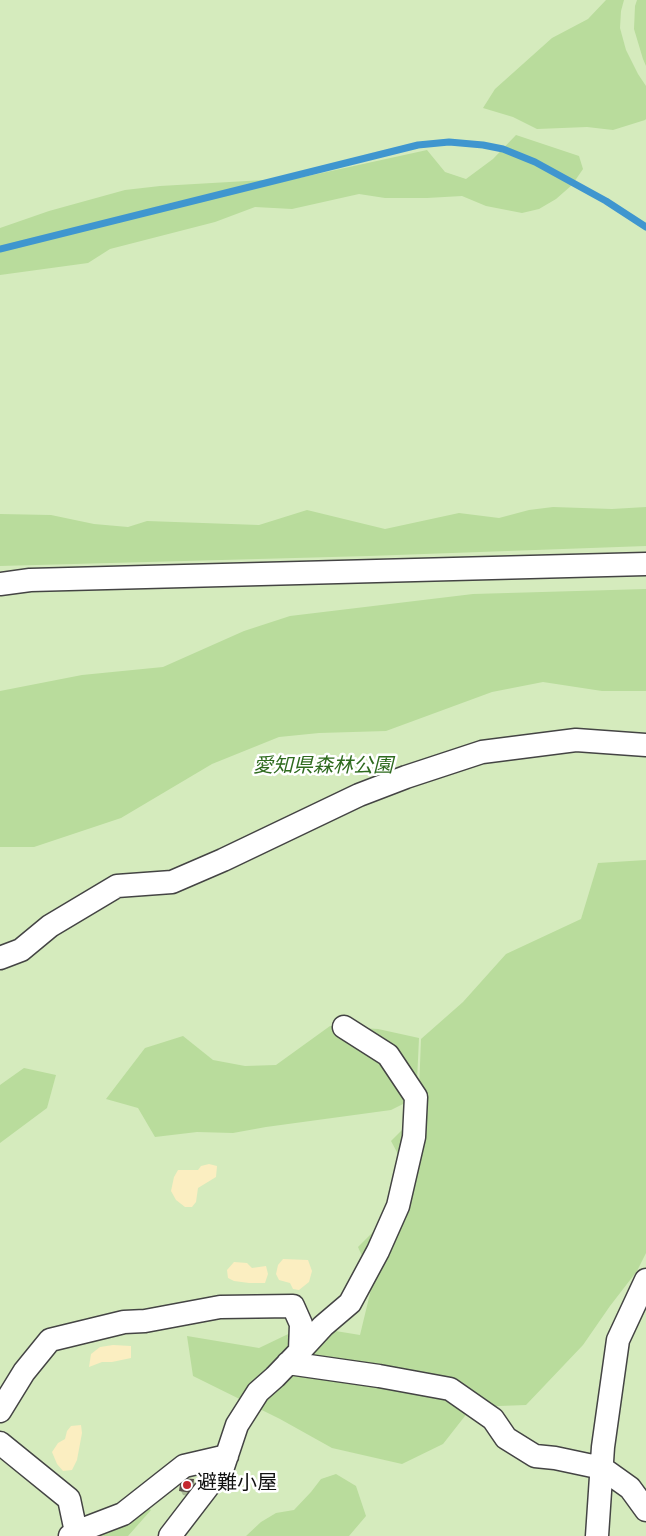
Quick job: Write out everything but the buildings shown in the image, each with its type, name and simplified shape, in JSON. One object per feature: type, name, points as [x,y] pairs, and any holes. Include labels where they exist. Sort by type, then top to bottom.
[{"type":"street","points":[[0,584],[30,580],[646,564]]},
{"type":"street","points":[[0,958],[22,950],[50,926],[116,886],[172,882],[224,860],[359,795],[406,777],[482,752],[576,740],[646,745]]},
{"type":"street","points":[[170,1536],[223,1467],[237,1426],[258,1392],[323,1326],[350,1303],[378,1251],[398,1206],[414,1137],[416,1096],[388,1055],[344,1027]]},
{"type":"street","points":[[597,1536],[603,1447],[618,1340],[646,1280]]},
{"type":"street","points":[[0,1411],[24,1372],[50,1340],[124,1322],[145,1321],[220,1307],[292,1306],[301,1324],[294,1357]]},
{"type":"street","points":[[294,1357],[379,1376],[450,1388],[493,1419],[506,1438],[535,1456],[555,1458],[602,1468],[630,1488],[646,1510]]},
{"type":"street","points":[[0,1443],[69,1499],[73,1534],[123,1514],[184,1466],[227,1456]]},
{"type":"green space","name":"愛知県森林公園","points":[[0,0],[646,0],[646,1536],[0,1536]]},
{"type":"green space","points":[[606,0],[624,0],[620,28],[626,50],[646,86],[645,120],[613,130],[587,127],[537,129],[513,117],[483,108],[495,89],[552,38],[588,19]]},
{"type":"green space","points":[[637,0],[646,0],[646,66],[634,29]]},
{"type":"green space","points":[[516,135],[579,156],[583,169],[572,185],[556,199],[539,209],[522,213],[486,206],[462,196],[385,198],[359,194],[292,209],[255,207],[215,222],[110,249],[88,263],[0,275],[0,228],[49,211],[125,190],[160,186],[299,178],[427,150],[445,172],[466,179],[493,159]]},
{"type":"green space","points":[[553,507],[612,509],[646,507],[646,546],[0,566],[0,514],[51,515],[94,524],[128,527],[147,521],[259,525],[307,510],[385,529],[459,513],[499,518],[529,510]]},
{"type":"green space","points":[[646,589],[646,691],[602,691],[543,682],[492,692],[386,731],[319,733],[279,737],[212,764],[121,818],[34,847],[0,847],[0,691],[82,675],[163,667],[244,631],[290,616],[473,594]]},
{"type":"green space","points":[[646,860],[646,1253],[637,1271],[583,1345],[526,1405],[472,1407],[443,1444],[402,1464],[332,1448],[280,1419],[193,1376],[187,1336],[259,1348],[305,1326],[360,1335],[373,1281],[358,1247],[392,1213],[406,1169],[391,1141],[420,1112],[419,1096],[391,1110],[233,1133],[197,1132],[155,1137],[138,1108],[106,1099],[145,1048],[183,1036],[213,1060],[245,1066],[276,1065],[330,1026],[378,1029],[419,1038],[417,1081],[419,1091],[421,1039],[463,1002],[506,954],[581,919],[598,863]]},
{"type":"green space","points":[[24,1068],[56,1075],[47,1108],[0,1143],[0,1085]]},
{"type":"green space","points":[[336,1474],[356,1486],[366,1516],[349,1536],[246,1536],[261,1522],[276,1513],[294,1510],[321,1479]]},
{"type":"green space","points":[[130,1498],[151,1510],[128,1536],[83,1536]]},
{"type":"sand","points":[[209,1164],[217,1166],[216,1177],[198,1188],[196,1202],[192,1207],[185,1207],[176,1200],[171,1191],[174,1177],[178,1170],[198,1170],[201,1166]]},
{"type":"sand","points":[[283,1259],[308,1260],[312,1271],[309,1282],[299,1290],[293,1289],[290,1283],[279,1280],[276,1274],[278,1265]]},
{"type":"sand","points":[[234,1262],[247,1263],[252,1268],[266,1266],[268,1274],[265,1283],[234,1281],[228,1278],[227,1270]]},
{"type":"sand","points":[[113,1345],[131,1346],[131,1358],[102,1362],[89,1367],[91,1354],[100,1347]]},
{"type":"sand","points":[[81,1425],[82,1433],[77,1460],[72,1470],[63,1471],[57,1464],[52,1452],[58,1443],[65,1439],[67,1431],[71,1426]]},
{"type":"waterway","points":[[0,249],[418,145],[449,142],[503,149],[535,162],[606,201],[646,227]]},
{"type":"place","name":"避難小屋","points":[[187,1485]]}]
